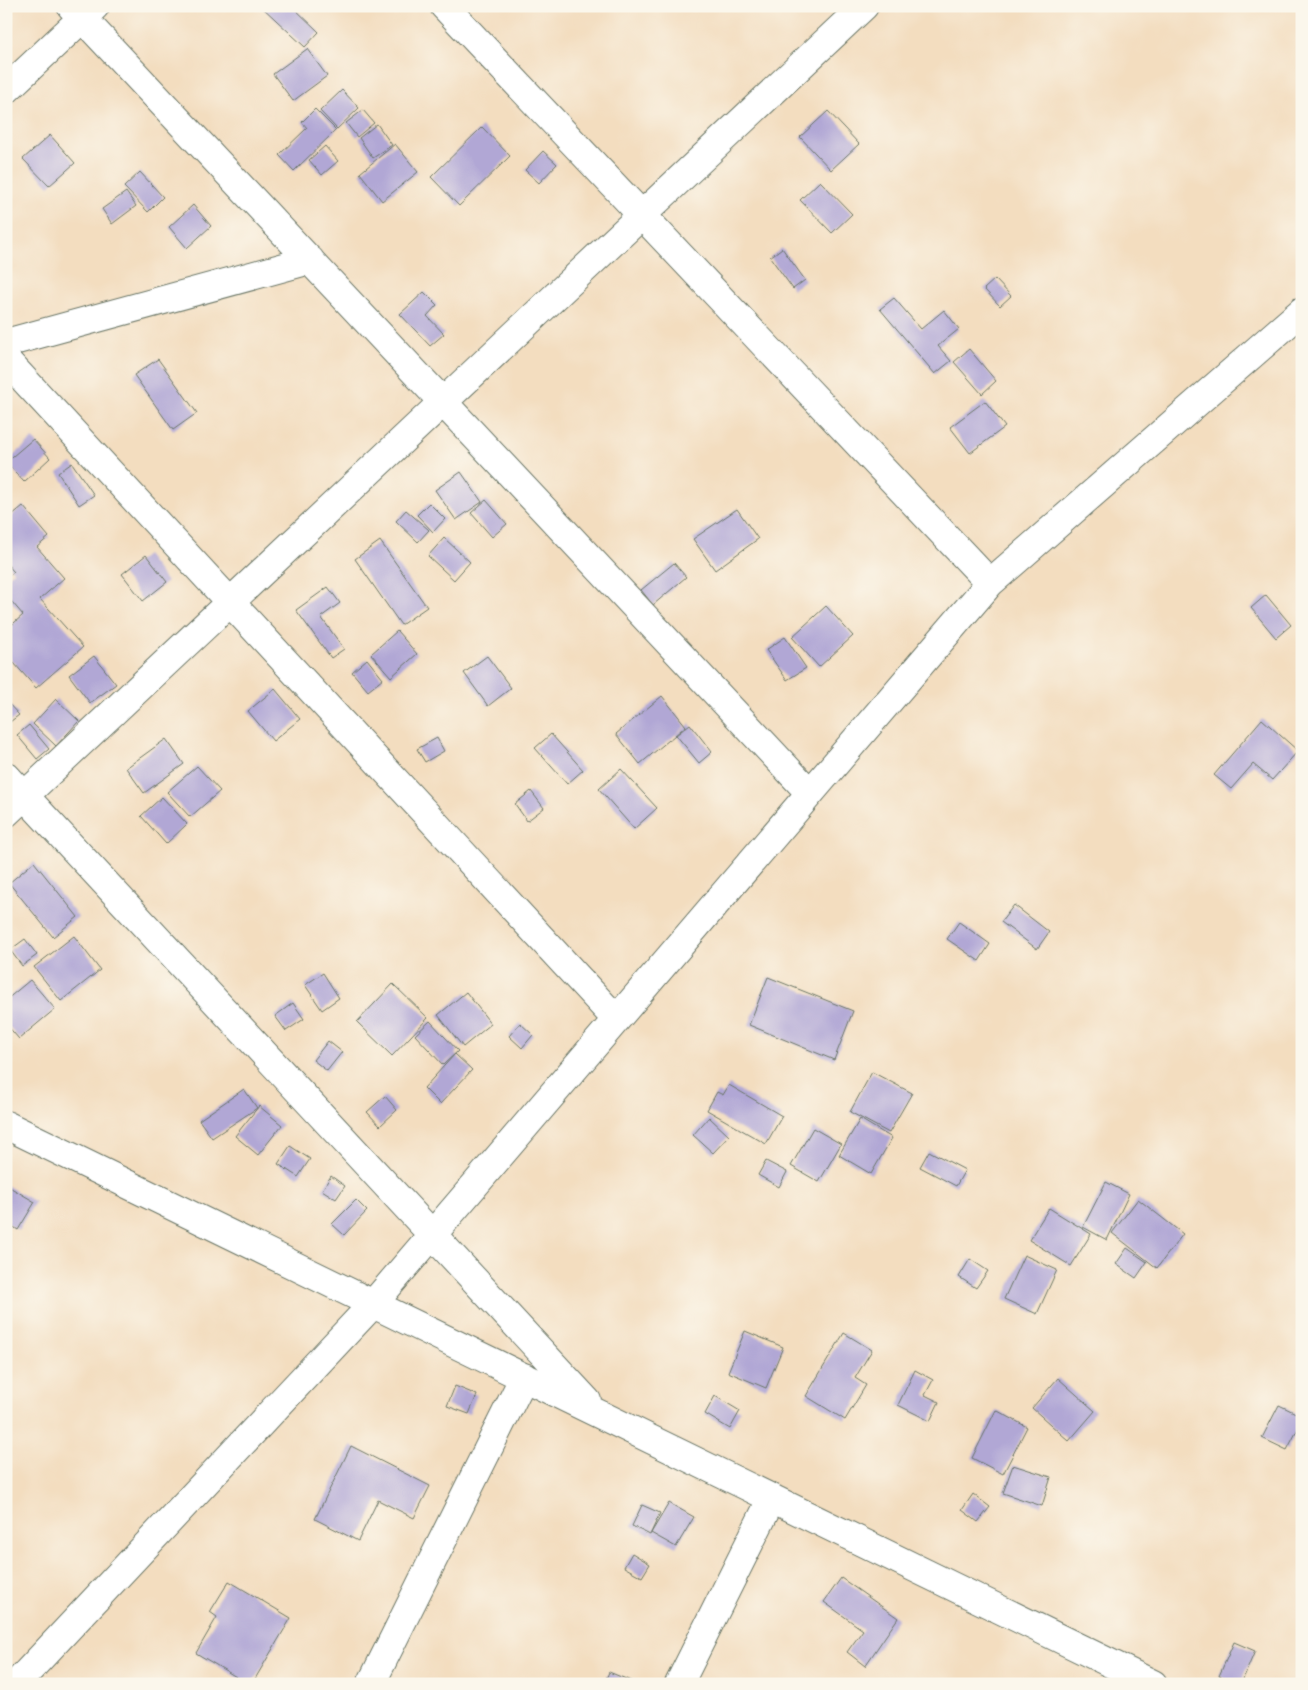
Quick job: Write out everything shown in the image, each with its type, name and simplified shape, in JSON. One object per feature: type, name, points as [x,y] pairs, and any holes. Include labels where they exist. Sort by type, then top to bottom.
[{"type":"street","points":[[444,6],[990,583]]},
{"type":"street","points":[[15,805],[864,6]]},
{"type":"street","points":[[6,90],[83,10],[310,260],[810,793]]},
{"type":"street","points":[[6,343],[310,260]]},
{"type":"street","points":[[16,1684],[373,1304],[990,583],[1302,311]]},
{"type":"street","points":[[6,360],[616,1019]]},
{"type":"street","points":[[6,776],[15,805],[432,1235],[598,1413]]},
{"type":"street","points":[[6,1125],[1153,1684]]},
{"type":"street","points":[[371,1684],[524,1377]]},
{"type":"street","points":[[679,1684],[772,1498]]},
{"type":"building","points":[[261,6],[292,6],[319,32],[305,47]]},
{"type":"building","points":[[307,49],[327,76],[293,101],[273,74]]},
{"type":"building","points":[[342,90],[359,108],[337,129],[320,111]]},
{"type":"building","points":[[315,109],[336,130],[294,171],[279,155],[307,128],[302,122]]},
{"type":"building","points":[[363,110],[374,123],[357,137],[346,123]]},
{"type":"building","points":[[828,111],[859,144],[831,170],[800,137]]},
{"type":"building","points":[[377,124],[392,145],[373,158],[359,138]]},
{"type":"building","points":[[482,127],[510,156],[459,206],[431,177]]},
{"type":"building","points":[[50,135],[75,163],[49,186],[23,159]]},
{"type":"building","points":[[395,144],[418,172],[382,201],[360,173]]},
{"type":"building","points":[[325,146],[338,161],[322,175],[309,160]]},
{"type":"building","points":[[543,151],[557,164],[539,183],[525,170]]},
{"type":"building","points":[[140,172],[163,197],[148,212],[124,187]]},
{"type":"building","points":[[820,181],[852,214],[832,233],[800,200]]},
{"type":"building","points":[[126,192],[136,206],[112,224],[102,209]]},
{"type":"building","points":[[193,205],[211,226],[187,248],[169,227]]},
{"type":"building","points":[[782,248],[805,280],[793,289],[770,257]]},
{"type":"building","points":[[995,279],[1011,296],[1000,306],[984,289]]},
{"type":"building","points":[[424,292],[437,305],[427,316],[444,334],[430,346],[400,314]]},
{"type":"building","points":[[894,298],[921,329],[944,310],[959,329],[938,346],[951,361],[935,374],[880,309]]},
{"type":"building","points":[[969,349],[996,381],[982,394],[954,362]]},
{"type":"building","points":[[158,359],[197,413],[173,430],[134,375]]},
{"type":"building","points":[[985,401],[1005,427],[970,453],[950,427]]},
{"type":"building","points":[[33,439],[50,458],[24,482],[6,462]]},
{"type":"building","points":[[72,463],[94,495],[79,505],[58,473]]},
{"type":"building","points":[[461,472],[482,502],[456,520],[435,490]]},
{"type":"building","points":[[486,500],[507,524],[492,537],[471,513]]},
{"type":"building","points":[[429,503],[445,519],[433,532],[417,515]]},
{"type":"building","points":[[23,506],[49,537],[37,547],[64,578],[40,599],[83,647],[36,688],[6,654],[6,630],[23,615],[6,595],[6,578],[14,572],[6,563],[6,520]]},
{"type":"building","points":[[737,509],[758,539],[715,570],[693,539]]},
{"type":"building","points":[[406,510],[429,530],[418,542],[396,521]]},
{"type":"building","points":[[444,538],[470,562],[454,580],[428,556]]},
{"type":"building","points":[[380,541],[427,607],[401,625],[355,559]]},
{"type":"building","points":[[146,555],[167,582],[143,601],[122,574]]},
{"type":"building","points":[[674,563],[686,577],[653,605],[641,590]]},
{"type":"building","points":[[328,587],[340,603],[321,617],[344,649],[331,658],[296,610]]},
{"type":"building","points":[[1266,595],[1291,625],[1276,638],[1251,608]]},
{"type":"building","points":[[826,606],[853,636],[819,667],[792,637]]},
{"type":"building","points":[[397,631],[417,654],[391,677],[371,654]]},
{"type":"building","points":[[785,637],[806,668],[787,680],[766,650]]},
{"type":"building","points":[[94,656],[116,684],[90,703],[69,675]]},
{"type":"building","points":[[487,656],[511,688],[488,706],[464,673]]},
{"type":"building","points":[[367,659],[383,679],[368,691],[352,672]]},
{"type":"building","points":[[275,689],[300,719],[273,741],[248,711]]},
{"type":"building","points":[[662,696],[686,726],[640,764],[616,734]]},
{"type":"building","points":[[56,699],[79,721],[56,746],[33,724]]},
{"type":"building","points":[[6,701],[19,715],[6,725]]},
{"type":"building","points":[[1262,719],[1298,751],[1272,780],[1253,764],[1231,789],[1214,775]]},
{"type":"building","points":[[690,724],[712,752],[699,763],[676,735]]},
{"type":"building","points":[[29,725],[49,749],[37,759],[17,735]]},
{"type":"building","points":[[551,734],[583,770],[567,784],[535,748]]},
{"type":"building","points":[[437,738],[444,751],[425,762],[417,749]]},
{"type":"building","points":[[166,739],[184,764],[144,793],[126,768]]},
{"type":"building","points":[[197,766],[220,791],[190,817],[167,792]]},
{"type":"building","points":[[621,769],[657,808],[634,829],[599,789]]},
{"type":"building","points":[[531,791],[544,808],[527,821],[515,804]]},
{"type":"building","points":[[162,797],[187,824],[166,844],[141,816]]},
{"type":"building","points":[[34,862],[78,917],[53,937],[9,883]]},
{"type":"building","points":[[1014,905],[1049,932],[1037,949],[1001,922]]},
{"type":"building","points":[[959,922],[990,944],[979,961],[947,939]]},
{"type":"building","points":[[74,936],[100,970],[61,1001],[34,967]]},
{"type":"building","points":[[25,939],[37,955],[22,966],[10,950]]},
{"type":"building","points":[[323,973],[339,998],[322,1010],[305,985]]},
{"type":"building","points":[[768,977],[853,1011],[834,1060],[749,1025]]},
{"type":"building","points":[[30,980],[55,1009],[19,1039],[6,1024],[6,1000]]},
{"type":"building","points":[[393,984],[428,1018],[392,1056],[357,1022]]},
{"type":"building","points":[[466,992],[491,1024],[463,1047],[438,1015]]},
{"type":"building","points":[[293,1003],[304,1019],[286,1031],[275,1016]]},
{"type":"building","points":[[430,1021],[458,1051],[443,1065],[415,1035]]},
{"type":"building","points":[[520,1023],[533,1035],[522,1048],[509,1036]]},
{"type":"building","points":[[328,1041],[342,1052],[327,1071],[313,1060]]},
{"type":"building","points":[[455,1054],[472,1070],[440,1104],[424,1088]]},
{"type":"building","points":[[872,1072],[912,1093],[889,1133],[850,1112]]},
{"type":"building","points":[[729,1085],[782,1116],[766,1144],[707,1110],[717,1092],[723,1095]]},
{"type":"building","points":[[244,1089],[257,1108],[212,1138],[199,1120]]},
{"type":"building","points":[[385,1096],[397,1110],[380,1126],[367,1112]]},
{"type":"building","points":[[259,1106],[282,1125],[258,1155],[235,1136]]},
{"type":"building","points":[[709,1117],[729,1136],[713,1153],[693,1135]]},
{"type":"building","points":[[860,1119],[892,1138],[871,1174],[839,1155]]},
{"type":"building","points":[[813,1128],[841,1144],[819,1182],[791,1166]]},
{"type":"building","points":[[290,1146],[310,1159],[298,1177],[278,1164]]},
{"type":"building","points":[[929,1151],[965,1170],[956,1186],[920,1167]]},
{"type":"building","points":[[766,1161],[787,1172],[779,1187],[758,1175]]},
{"type":"building","points":[[331,1176],[345,1186],[336,1199],[322,1190]]},
{"type":"building","points":[[1106,1182],[1129,1194],[1107,1240],[1083,1227]]},
{"type":"building","points":[[6,1185],[35,1202],[18,1230],[6,1222]]},
{"type":"building","points":[[1138,1199],[1183,1234],[1157,1268],[1112,1233]]},
{"type":"building","points":[[356,1200],[367,1211],[344,1235],[332,1224]]},
{"type":"building","points":[[1049,1208],[1091,1234],[1071,1266],[1029,1240]]},
{"type":"building","points":[[1127,1248],[1147,1262],[1136,1278],[1116,1264]]},
{"type":"building","points":[[1024,1255],[1057,1270],[1037,1314],[1004,1299]]},
{"type":"building","points":[[970,1259],[988,1271],[976,1288],[959,1277]]},
{"type":"building","points":[[745,1331],[783,1347],[766,1388],[728,1372]]},
{"type":"building","points":[[844,1333],[872,1350],[855,1378],[866,1385],[845,1420],[806,1396]]},
{"type":"building","points":[[915,1370],[933,1380],[925,1395],[939,1402],[930,1421],[898,1405]]},
{"type":"building","points":[[1058,1378],[1095,1411],[1069,1441],[1032,1408]]},
{"type":"building","points":[[455,1386],[477,1395],[469,1414],[447,1406]]},
{"type":"building","points":[[715,1396],[740,1411],[730,1429],[705,1414]]},
{"type":"building","points":[[1279,1405],[1302,1416],[1302,1421],[1287,1450],[1262,1438]]},
{"type":"building","points":[[996,1410],[1027,1427],[1003,1474],[972,1458]]},
{"type":"building","points":[[351,1446],[430,1486],[414,1518],[378,1500],[358,1541],[315,1519]]},
{"type":"building","points":[[1013,1465],[1051,1477],[1042,1506],[1003,1493]]},
{"type":"building","points":[[973,1494],[990,1507],[978,1522],[962,1510]]},
{"type":"building","points":[[669,1503],[694,1517],[676,1547],[651,1533]]},
{"type":"building","points":[[642,1505],[660,1513],[650,1535],[632,1526]]},
{"type":"building","points":[[632,1553],[650,1564],[642,1577],[624,1567]]},
{"type":"building","points":[[841,1578],[898,1618],[865,1666],[847,1652],[863,1630],[824,1602]]},
{"type":"building","points":[[229,1581],[291,1618],[252,1684],[248,1684],[196,1653],[217,1617],[210,1612]]},
{"type":"building","points":[[1234,1642],[1255,1651],[1241,1684],[1236,1684],[1219,1676]]},
{"type":"building","points":[[609,1672],[631,1681],[630,1684],[604,1684]]}]
